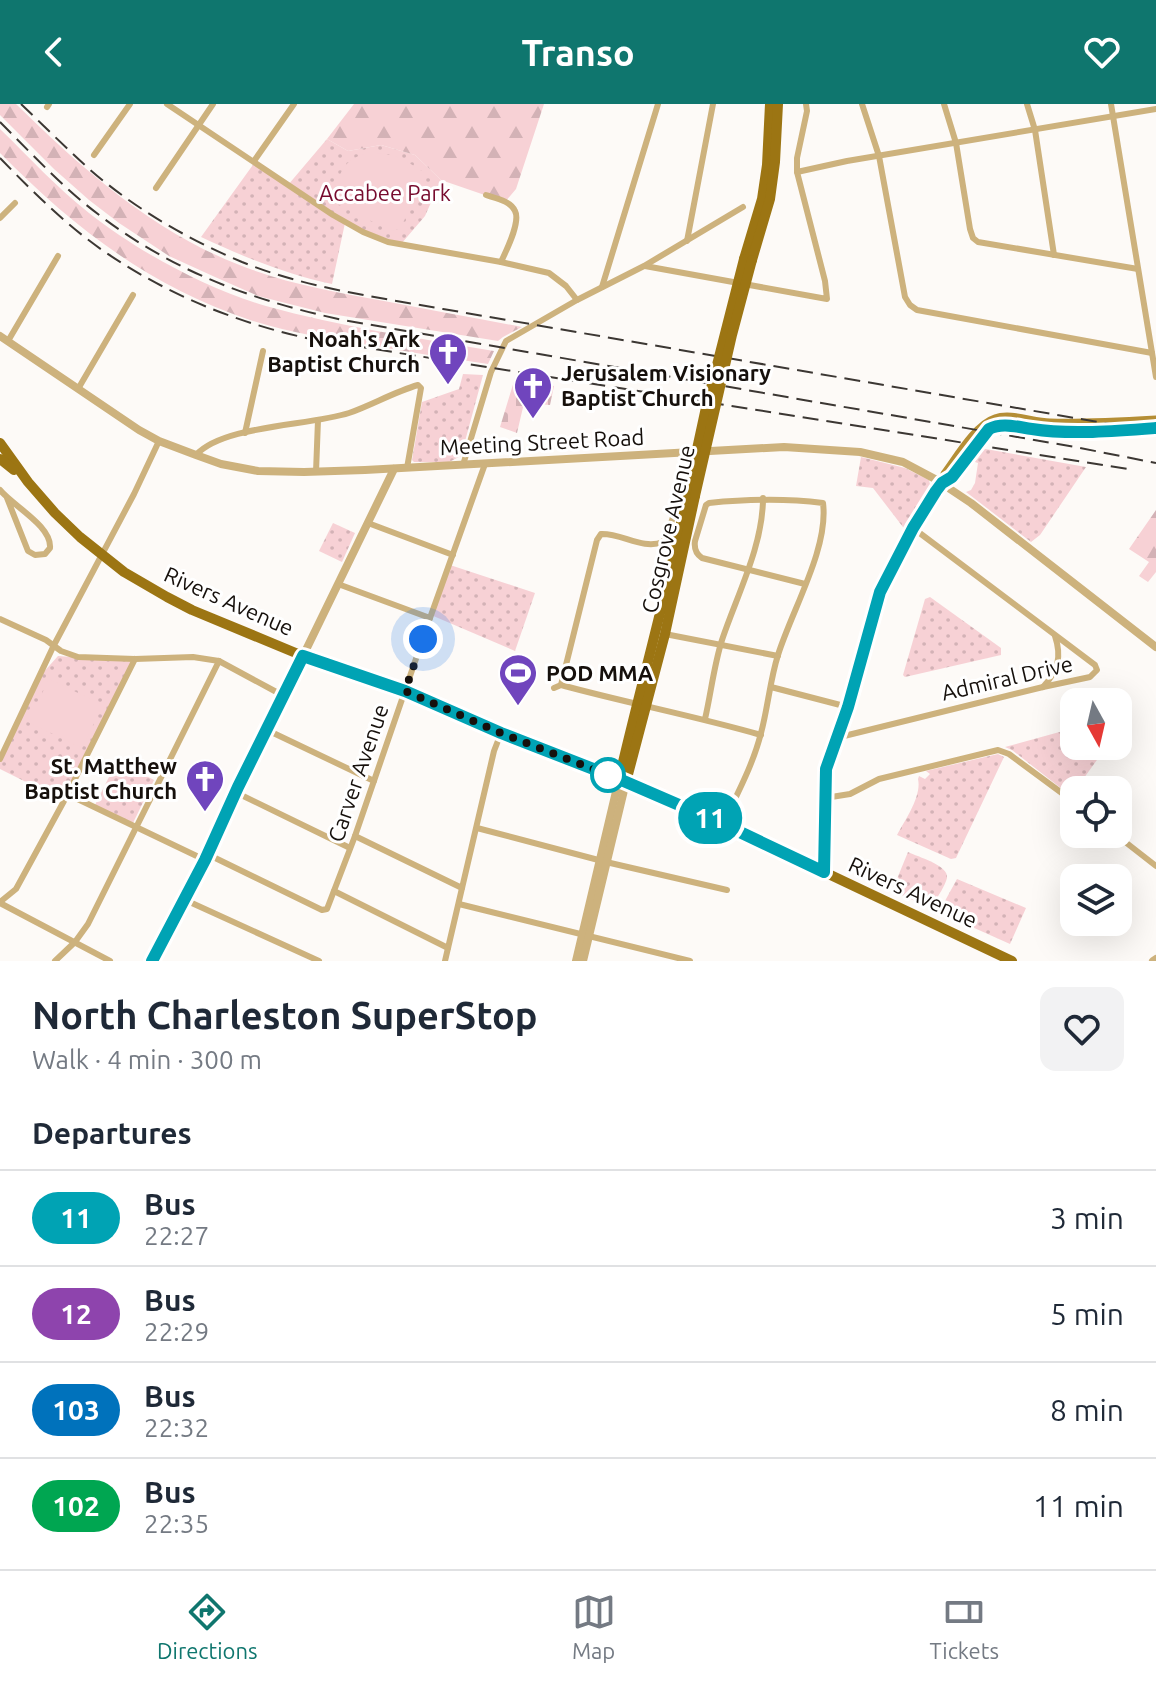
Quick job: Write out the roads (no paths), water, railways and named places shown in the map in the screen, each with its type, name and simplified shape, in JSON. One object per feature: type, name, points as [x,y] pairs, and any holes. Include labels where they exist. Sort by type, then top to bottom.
[{"type":"main road","name":"Cosgrove Avenue","points":[[640,706],[665,634],[705,412],[762,199],[770,104]]},
{"type":"main road","name":"Cosgrove Avenue","points":[[748,260],[770,199],[778,104]]},
{"type":"main road","points":[[824,872],[826,769],[848,707],[880,592],[945,474],[983,425],[995,418],[1046,423],[1156,420]]},
{"type":"main road","points":[[942,483],[952,477],[989,429],[997,425],[1044,431],[1156,428]]},
{"type":"main road","points":[[0,443],[28,482]]},
{"type":"main road","points":[[0,459],[28,482]]},
{"type":"main road","name":"Rivers Avenue","points":[[28,482],[80,537],[124,572],[192,610],[303,656],[405,691],[623,781],[723,824],[1012,961]]},
{"type":"main road","name":"Cosgrove Avenue","points":[[623,781],[691,495]]},
{"type":"street","points":[[94,155],[130,104]]},
{"type":"street","points":[[167,104],[344,222],[373,237],[549,273],[566,286],[577,300]]},
{"type":"street","points":[[156,188],[213,104]]},
{"type":"street","points":[[254,161],[294,104]]},
{"type":"street","points":[[602,287],[658,104]]},
{"type":"street","points":[[687,241],[713,104]]},
{"type":"street","points":[[644,266],[827,299],[797,172],[806,104]]},
{"type":"street","points":[[862,104],[879,156],[905,297],[910,305],[917,310],[1152,353]]},
{"type":"street","points":[[944,104],[956,143],[973,238],[978,242],[1138,269]]},
{"type":"street","points":[[1027,104],[1035,130],[1054,255]]},
{"type":"street","points":[[1111,104],[1156,377]]},
{"type":"street","points":[[797,172],[1156,109]]},
{"type":"street","points":[[486,195],[505,202],[516,213],[517,222],[501,262]]},
{"type":"street","points":[[0,218],[15,203]]},
{"type":"street","points":[[463,465],[491,372],[506,341],[644,266],[743,207]]},
{"type":"street","points":[[4,338],[58,256]]},
{"type":"street","points":[[78,389],[133,295]]},
{"type":"street","name":"Meeting Street Road","points":[[4,338],[159,441],[221,464],[258,471],[394,469],[784,447],[860,452],[903,462],[971,503],[1156,647]]},
{"type":"street","points":[[245,433],[263,351]]},
{"type":"street","points":[[196,455],[212,443],[245,433],[348,413],[418,385],[421,388],[407,468]]},
{"type":"street","points":[[316,472],[318,420]]},
{"type":"street","points":[[0,759],[54,645],[159,441]]},
{"type":"street","points":[[685,452],[676,500],[663,542],[652,545],[609,533],[601,534],[597,540],[557,686],[705,719],[761,735]]},
{"type":"street","name":"Carver Avenue","points":[[206,857],[325,911],[355,836],[485,464]]},
{"type":"street","points":[[152,961],[206,857],[394,469]]},
{"type":"street","points":[[0,490],[49,537],[50,548],[45,554],[35,555],[28,551],[7,498]]},
{"type":"street","points":[[705,719],[721,644],[761,526],[763,498]]},
{"type":"street","points":[[723,824],[749,771],[761,735],[778,656],[817,553],[825,516],[823,503],[763,498],[709,503],[704,508],[694,547],[698,556],[805,584]]},
{"type":"street","points":[[368,523],[453,555]]},
{"type":"street","name":"Admiral Drive","points":[[836,738],[1090,677],[1097,670],[1095,665],[913,528]]},
{"type":"street","points":[[338,584],[430,618]]},
{"type":"street","points":[[0,619],[78,657],[193,657],[219,661],[282,695]]},
{"type":"street","points":[[665,634],[778,656]]},
{"type":"street","points":[[1043,687],[1057,667],[1059,649],[1054,635]]},
{"type":"street","points":[[110,961],[0,903],[16,889],[135,659]]},
{"type":"street","points":[[55,961],[88,924],[219,661]]},
{"type":"street","points":[[771,687],[848,707]]},
{"type":"street","points":[[267,730],[374,781]]},
{"type":"street","points":[[445,961],[494,751],[501,733]]},
{"type":"street","points":[[825,798],[850,794],[879,779],[998,750],[1009,754],[1060,792]]},
{"type":"street","name":"Cosgrove Avenue","points":[[583,961],[586,936],[623,781]]},
{"type":"street","points":[[235,792],[350,848]]},
{"type":"street","points":[[67,794],[206,857]]},
{"type":"street","points":[[477,828],[727,890]]},
{"type":"street","points":[[355,836],[462,888]]},
{"type":"street","points":[[1132,847],[1156,866]]},
{"type":"street","points":[[334,891],[448,948]]},
{"type":"street","points":[[183,899],[319,961]]},
{"type":"street","points":[[459,904],[690,961]]},
{"type":"street","name":"Cosgrove Avenue","points":[[576,961],[586,936]]},
{"type":"street","points":[[292,961],[297,950]]},
{"type":"railway","points":[[21,104],[104,182],[141,209],[221,253],[291,279],[341,291],[1156,432]]},
{"type":"railway","points":[[0,122],[62,184],[114,226],[174,263],[272,302],[343,320],[1156,463]]},
{"type":"railway","points":[[0,158],[64,220],[129,267],[204,306],[256,325],[311,339],[1128,469]]},
{"type":"place","name":"Noah's Ark Baptist Church","points":[[448,386]]},
{"type":"place","name":"Jerusalem Visionary Baptist Church","points":[[533,420]]},
{"type":"place","name":"POD MMA","points":[[518,707]]},
{"type":"place","name":"St. Matthew Baptist Church","points":[[205,813]]},
{"type":"park label","name":"Accabee Park","points":[[385,193]]}]
